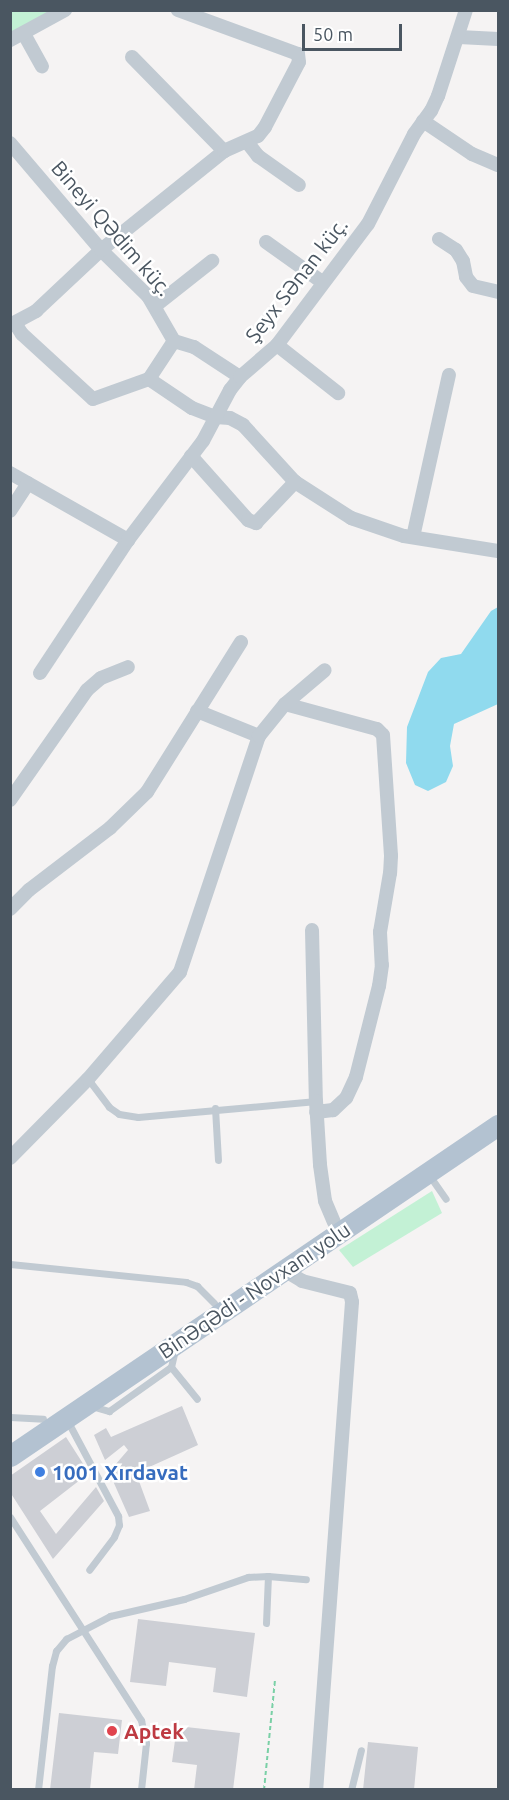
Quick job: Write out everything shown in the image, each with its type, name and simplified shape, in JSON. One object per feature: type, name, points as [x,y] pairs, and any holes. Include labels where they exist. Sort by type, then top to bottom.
[{"type":"main road","points":[[10,1441],[498,1110]]},
{"type":"main road","name":"Binəqədi - Novxanı yolu","points":[[10,1456],[498,1125]]},
{"type":"street","points":[[10,40],[66,10]]},
{"type":"street","points":[[178,10],[294,51],[299,62],[265,128],[258,136],[224,151],[101,250],[36,311],[13,324],[93,399],[102,398],[149,379],[174,341],[194,347],[240,377]]},
{"type":"street","name":"Şeyx Sənan küç.","points":[[40,673],[128,540],[203,441],[240,377],[278,345],[377,209],[414,134],[438,96],[459,38],[466,10]]},
{"type":"street","points":[[24,34],[42,66]]},
{"type":"street","points":[[459,38],[498,39]]},
{"type":"street","points":[[132,57],[224,151]]},
{"type":"street","points":[[423,121],[472,154],[498,165]]},
{"type":"street","points":[[247,142],[258,156],[299,185]]},
{"type":"street","name":"Bineyi Qədim küç.","points":[[10,143],[101,250],[155,306],[168,334],[174,341]]},
{"type":"street","points":[[440,239],[456,250],[463,261],[466,276],[473,286],[498,292]]},
{"type":"street","points":[[266,242],[322,282]]},
{"type":"street","points":[[155,306],[212,261]]},
{"type":"street","points":[[278,345],[338,393]]},
{"type":"street","points":[[413,537],[449,375]]},
{"type":"street","points":[[149,379],[192,408],[215,417],[230,418],[243,424],[295,482],[351,518],[413,537],[498,551]]},
{"type":"street","points":[[191,456],[248,520],[256,523],[295,482]]},
{"type":"street","points":[[10,473],[128,540]]},
{"type":"street","points":[[10,511],[28,483]]},
{"type":"street","points":[[10,909],[28,890],[110,828],[147,792],[242,642]]},
{"type":"street","points":[[10,800],[87,690],[101,678],[128,667]]},
{"type":"street","points":[[10,1158],[88,1079],[180,972],[259,736],[285,704],[325,670]]},
{"type":"street","points":[[285,704],[377,729],[383,735],[391,856],[380,932],[382,966],[379,986],[356,1077],[346,1098],[333,1110],[316,1106]]},
{"type":"street","points":[[197,711],[259,736]]},
{"type":"street","points":[[312,930],[316,1106],[322,1183],[325,1201],[334,1222]]},
{"type":"street","points":[[284,1270],[302,1281],[350,1293],[352,1302],[316,1790]]},
{"type":"lane","points":[[88,1079],[109,1107],[119,1114],[138,1117],[215,1108],[316,1106]]},
{"type":"lane","points":[[215,1108],[218,1160]]},
{"type":"lane","points":[[428,1173],[446,1199]]},
{"type":"lane","points":[[10,1264],[186,1282],[197,1286],[214,1303]]},
{"type":"lane","points":[[86,1404],[109,1411],[171,1367],[176,1343]]},
{"type":"lane","points":[[171,1367],[197,1399]]},
{"type":"lane","points":[[10,1418],[43,1419]]},
{"type":"lane","points":[[66,1418],[118,1516],[114,1537],[88,1570]]},
{"type":"lane","points":[[10,1517],[141,1720],[146,1743],[141,1790]]},
{"type":"lane","points":[[266,1623],[268,1576]]},
{"type":"lane","points":[[38,1790],[46,1701],[56,1651],[66,1639],[110,1616],[184,1599],[248,1577],[306,1579]]},
{"type":"lane","points":[[351,1790],[361,1750]]},
{"type":"path","points":[[264,1790],[275,1680]]},
{"type":"green space","points":[[11,11],[54,11],[11,33]]},
{"type":"green space","points":[[432,1191],[442,1213],[353,1267],[339,1250]]},
{"type":"water","points":[[498,607],[498,704],[454,724],[450,746],[453,766],[446,782],[428,791],[415,785],[406,763],[407,727],[428,672],[441,658],[461,654],[491,611]]},
{"type":"building","points":[[182,1406],[198,1445],[136,1473],[150,1511],[129,1517],[109,1472],[128,1450],[124,1445],[105,1460],[94,1435],[106,1428],[111,1437]]},
{"type":"building","points":[[66,1437],[89,1473],[40,1511],[56,1534],[96,1487],[104,1501],[53,1559],[10,1492],[10,1476]]},
{"type":"building","points":[[138,1619],[255,1633],[247,1697],[213,1692],[216,1668],[169,1662],[166,1686],[130,1682]]},
{"type":"building","points":[[59,1713],[122,1720],[118,1754],[94,1752],[90,1790],[50,1790]]},
{"type":"building","points":[[177,1726],[240,1733],[233,1790],[194,1790],[197,1765],[172,1762]]},
{"type":"building","points":[[368,1742],[418,1747],[414,1790],[363,1790]]},
{"type":"place","name":"1001 Xırdavat","points":[[40,1472]]},
{"type":"place","name":"Aptek","points":[[112,1731]]}]
